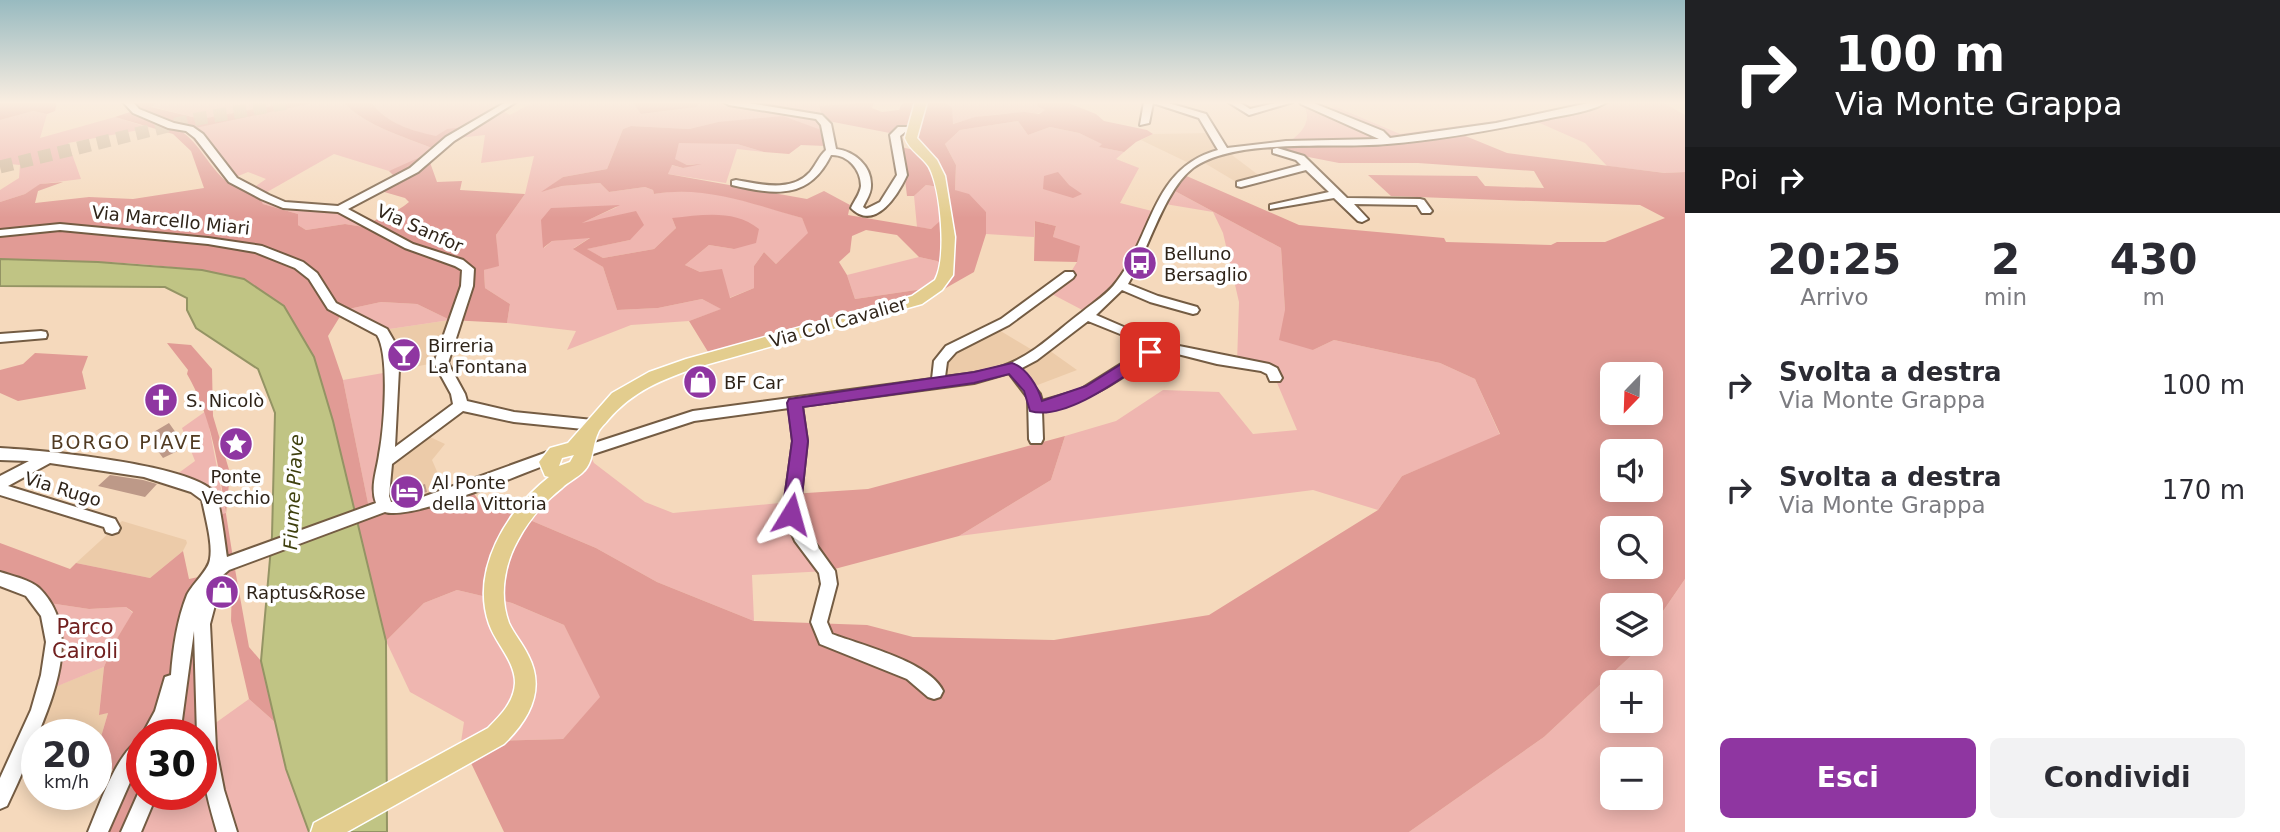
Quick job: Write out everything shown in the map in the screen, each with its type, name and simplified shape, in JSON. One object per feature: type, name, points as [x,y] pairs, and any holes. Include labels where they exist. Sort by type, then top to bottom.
[{"type":"main road","name":"Via Col Cavalier","points":[[323,832],[485,743],[504,729],[518,712],[523,702],[526,682],[523,667],[498,622],[495,595],[498,563],[516,528],[570,455],[626,391],[669,370],[917,300],[937,286],[946,273],[948,260],[943,200],[935,167],[912,141]]},
{"type":"street","name":"Via Sanfor","points":[[202,141],[233,180],[265,197],[283,205],[340,209],[410,246],[468,269],[467,286],[441,363],[444,376],[460,395],[460,405]]},
{"type":"street","name":"Via Sanfor","points":[[340,209],[414,170],[448,141]]},
{"type":"street","points":[[829,141],[831,151]]},
{"type":"street","points":[[736,183],[776,190],[794,187],[813,177],[821,168],[825,154],[831,151],[848,155],[859,166],[866,186],[857,208],[863,213],[871,214],[879,208],[902,175],[896,141]]},
{"type":"street","points":[[1217,141],[1224,152]]},
{"type":"street","points":[[175,719],[180,696],[182,647],[191,611],[201,585],[220,566],[385,506],[394,509],[421,504],[693,416],[974,378],[1012,368],[1032,357],[1120,285],[1179,175],[1200,159],[1256,147],[1385,141]]},
{"type":"street","points":[[1256,147],[1293,154],[1362,219]]},
{"type":"street","points":[[1241,184],[1308,166]]},
{"type":"street","points":[[1274,207],[1340,198],[1420,202],[1426,211]]},
{"type":"street","name":"Via Marcello Miari","points":[[0,233],[60,228],[208,241],[267,251],[299,265],[313,276],[332,306],[382,332],[388,341],[392,369],[382,496],[385,506]]},
{"type":"street","points":[[938,382],[940,364],[948,352],[1006,322],[1069,275]]},
{"type":"street","points":[[1120,285],[1154,299],[1194,310]]},
{"type":"street","points":[[1086,314],[1158,347],[1264,367],[1272,370],[1275,378]]},
{"type":"street","points":[[0,338],[41,335]]},
{"type":"street","points":[[1036,407],[1060,404],[1092,390],[1158,347]]},
{"type":"street","points":[[1012,368],[1031,389],[1036,407],[1036,439]]},
{"type":"street","points":[[795,403],[800,441],[791,514],[801,536],[828,571],[830,584],[819,622],[826,639],[912,673],[934,691]]},
{"type":"street","points":[[385,461],[453,413],[460,405],[514,417],[570,455]]},
{"type":"street","points":[[0,454],[47,458],[170,477],[201,489],[209,497],[213,507],[220,566],[204,615],[202,632],[209,767],[226,832]]},
{"type":"street","name":"Via Rugo","points":[[0,483],[47,458]]},
{"type":"street","name":"Via Rugo","points":[[0,489],[110,523],[112,528]]},
{"type":"street","points":[[0,579],[19,584],[39,596],[51,616],[54,640],[48,682],[27,743],[0,799]]},
{"type":"street","points":[[160,719],[171,684]]},
{"type":"street","points":[[99,832],[126,770]]},
{"type":"street","points":[[131,832],[141,810]]},
{"type":"shaded area","points":[[180,141],[193,141],[226,181],[256,195],[263,204],[298,214],[298,225],[306,230],[345,224],[364,227],[404,206],[409,202],[405,198],[374,189],[395,177],[389,171],[427,154],[437,182],[462,181],[460,190],[525,194],[496,235],[499,266],[484,270],[485,288],[510,304],[507,323],[450,320],[417,304],[381,302],[344,310],[328,336],[343,380],[369,508],[398,506],[467,484],[483,506],[504,509],[596,548],[657,582],[754,621],[867,625],[913,637],[1054,640],[1209,615],[1378,510],[1402,476],[1500,434],[1475,379],[1440,363],[1334,340],[1313,350],[1279,340],[1285,310],[1281,248],[1173,190],[1182,174],[1299,225],[1444,238],[1446,242],[1551,245],[1557,242],[1605,242],[1665,218],[1640,205],[1391,196],[1368,175],[1477,176],[1485,186],[1544,188],[1534,171],[1418,163],[1339,163],[1283,152],[1283,145],[1477,141],[1507,153],[1665,173],[1685,172],[1685,579],[1663,611],[1663,593],[1600,593],[1600,656],[1631,656],[1616,670],[1600,670],[1600,685],[1544,737],[1409,832],[504,832],[461,742],[563,739],[600,697],[564,625],[512,603],[457,590],[424,603],[386,641],[333,421],[244,279],[153,265],[0,259],[0,202],[25,194],[40,184],[63,182],[38,191],[35,203],[89,197],[133,199],[204,188],[191,151]]},
{"type":"shaded area","points":[[413,141],[446,141],[434,149]]},
{"type":"shaded area","points":[[618,141],[825,141],[826,146],[801,145],[789,154],[764,152],[737,144],[679,143],[675,159],[687,165],[702,164],[683,168],[672,165],[668,174],[807,199],[824,191],[850,205],[848,215],[931,229],[949,213],[945,188],[926,185],[914,196],[907,196],[901,147],[914,150],[915,141],[948,141],[945,144],[956,165],[955,190],[969,194],[986,212],[986,234],[974,272],[930,297],[713,360],[689,321],[721,309],[702,299],[658,308],[617,310],[603,267],[573,249],[590,238],[552,241],[543,248],[541,220],[551,208],[620,205],[582,223],[636,211],[644,225],[630,240],[587,249],[603,258],[654,249],[676,228],[672,218],[718,215],[739,218],[759,229],[756,243],[734,249],[709,245],[685,265],[700,272],[722,269],[730,298],[754,288],[754,266],[764,252],[776,264],[808,233],[802,218],[728,197],[692,192],[654,194],[653,190],[645,187],[609,192],[600,183],[562,186],[541,192],[563,177],[607,169]],"holes":[[[866,230],[897,235],[919,257],[937,261],[951,269],[923,289],[855,299],[847,275],[839,262],[850,252],[852,236]]]},
{"type":"shaded area","points":[[1095,141],[1138,141],[1124,152],[1099,147],[1102,144]]},
{"type":"shaded area","points":[[1143,141],[1218,141],[1228,152],[1261,177],[1238,183],[1201,161],[1193,165]]},
{"type":"shaded area","points":[[1058,172],[1069,185],[1082,194],[1073,198],[1043,189],[1044,176]]},
{"type":"shaded area","points":[[1035,221],[1056,226],[1053,237],[1080,246],[1077,262],[1034,261]]},
{"type":"shaded area","points":[[450,320],[439,362],[389,372],[383,330]]},
{"type":"shaded area","points":[[994,327],[1039,354],[1046,348],[1077,370],[1035,386],[1025,384],[1011,370],[935,384],[942,356]]},
{"type":"shaded area","points":[[167,343],[191,345],[212,369],[213,416],[230,473],[226,514],[249,647],[261,661],[276,723],[249,699],[231,621],[232,582],[213,574],[217,516],[226,513],[217,459],[203,407],[187,374],[188,370]]},
{"type":"shaded area","points":[[35,353],[88,356],[82,372],[86,389],[18,401],[0,393],[0,370],[23,364]]},
{"type":"shaded area","points":[[1065,436],[1051,480],[959,536],[827,571],[801,536],[791,494],[868,489]]},
{"type":"shaded area","points":[[430,437],[445,444],[432,460],[446,492],[397,506],[386,502],[382,459]]},
{"type":"shaded area","points":[[122,521],[186,540],[187,543],[183,551],[150,578],[76,563]]},
{"type":"shaded area","points":[[0,543],[70,569],[76,563],[150,578],[183,551],[189,579],[213,574],[199,719],[126,719],[126,810],[140,810],[139,832],[95,832],[103,810],[112,810],[112,788],[118,772],[112,770],[112,719],[106,719],[108,713],[99,715],[104,667],[113,645],[133,612],[126,607],[89,609],[49,603],[0,579]]},
{"type":"shaded area","points":[[104,667],[99,714],[108,713],[106,719],[31,719],[42,692]]},
{"type":"shaded area","points":[[21,744],[21,778],[7,779]]},
{"type":"green space","points":[[0,141],[80,141],[68,143],[81,179],[41,184],[25,194],[0,202],[0,190],[19,178],[20,165],[0,163]]},
{"type":"green space","points":[[194,141],[413,141],[434,149],[389,171],[334,154],[260,196],[279,206],[345,209],[374,220],[364,227],[345,224],[306,230],[298,225],[298,214],[263,204],[250,190],[266,179],[248,172],[226,181]]},
{"type":"green space","points":[[484,141],[618,141],[607,169],[563,177],[544,191],[562,186],[600,183],[609,192],[645,187],[653,190],[654,194],[711,194],[802,218],[809,233],[776,264],[764,252],[754,266],[754,288],[729,298],[700,272],[685,265],[709,245],[734,249],[672,218],[676,228],[654,249],[603,258],[586,249],[630,240],[577,225],[617,207],[551,208],[544,248],[552,241],[591,237],[574,248],[603,267],[617,310],[658,308],[702,299],[722,309],[689,321],[631,325],[567,350],[576,331],[507,323],[510,304],[485,288],[484,270],[498,265],[496,235],[525,194],[534,156],[481,163]]},
{"type":"green space","points":[[948,141],[1096,141],[1103,144],[1100,147],[1124,152],[1116,159],[1139,168],[1120,203],[1160,213],[1132,270],[1090,314],[1048,292],[1069,275],[1077,262],[1053,237],[1056,226],[1035,221],[1034,237],[986,234],[986,212],[955,190],[956,165],[945,144]]},
{"type":"green space","points":[[1289,141],[1393,141],[1283,145]]},
{"type":"green space","points":[[1580,141],[1685,141],[1685,172],[1666,173],[1607,166]]},
{"type":"green space","points":[[679,143],[737,144],[764,152],[737,149],[726,183],[668,174],[671,165],[683,168],[696,164],[687,165],[674,159]]},
{"type":"green space","points":[[926,185],[945,188],[950,214],[931,229],[917,227],[914,196]]},
{"type":"green space","points":[[1173,190],[1281,248],[1285,310],[1313,350],[1334,340],[1440,363],[1475,379],[1500,435],[1402,476],[1378,510],[1313,490],[959,536],[1051,480],[1065,436],[1116,421],[1163,390],[1219,392],[1253,434],[1297,430],[1272,371],[1237,363],[1239,302],[1223,233],[1213,212],[1165,204]]},
{"type":"green space","points":[[919,257],[937,261],[952,269],[923,289],[855,299],[847,275]]},
{"type":"green space","points":[[381,302],[417,304],[450,320],[383,330],[344,310]]},
{"type":"green space","points":[[389,372],[386,502],[369,508],[343,380]]},
{"type":"green space","points":[[206,411],[226,514],[217,516],[210,493],[173,477],[195,461],[182,428]]},
{"type":"green space","points":[[589,453],[594,463],[645,502],[673,513],[790,502],[827,571],[752,575],[754,621],[657,582],[596,548],[504,509],[549,490]]},
{"type":"green space","points":[[1685,579],[1685,832],[1409,832],[1544,737],[1600,685],[1600,733],[1663,733],[1663,670],[1616,670],[1631,656],[1663,656],[1663,611]]},
{"type":"green space","points":[[457,590],[512,603],[564,625],[601,697],[563,739],[461,742],[464,722],[410,692],[386,641],[424,603]]},
{"type":"green space","name":"Parco Cairoli","points":[[49,603],[89,609],[126,607],[133,613],[113,645],[104,667],[43,692],[57,641]]},
{"type":"green space","points":[[249,699],[276,723],[310,832],[139,832],[149,810],[217,810],[217,722]]},
{"type":"water","name":"Fiume Piave","points":[[0,259],[98,262],[202,270],[244,279],[284,306],[314,357],[333,421],[386,641],[387,832],[309,832],[286,769],[261,661],[272,536],[275,413],[258,369],[196,328],[187,310],[187,298],[165,287],[0,286]]},
{"type":"building","name":"S. Nicolò","points":[[158,390],[176,402],[162,409],[146,397]]},
{"type":"building","points":[[169,423],[186,447],[163,458],[147,436]]},
{"type":"building","points":[[110,475],[157,484],[145,497],[98,486]]},
{"type":"building","name":"Al Ponte della Vittoria","points":[[402,482],[401,491],[425,484],[427,492],[393,499],[393,484]]},
{"type":"tunnel","points":[[0,167],[107,141]]},
{"type":"place","name":"Belluno Bersaglio","points":[[1140,263]]},
{"type":"place","name":"Birreria La Fontana","points":[[404,355]]},
{"type":"place","name":"BF Car","points":[[700,382]]},
{"type":"place","name":"S. Nicolò","points":[[161,400]]},
{"type":"place","name":"Ponte Vecchio","points":[[236,444]]},
{"type":"place","name":"Al Ponte della Vittoria","points":[[407,492]]},
{"type":"place","name":"Raptus&Rose","points":[[222,592]]},
{"type":"district","name":"BORGO PIAVE","points":[[127,442]]},
{"type":"route","points":[[791,514],[800,441],[795,403],[974,378],[1012,368],[1031,389],[1036,407],[1052,406],[1092,390],[1150,352]]}]
